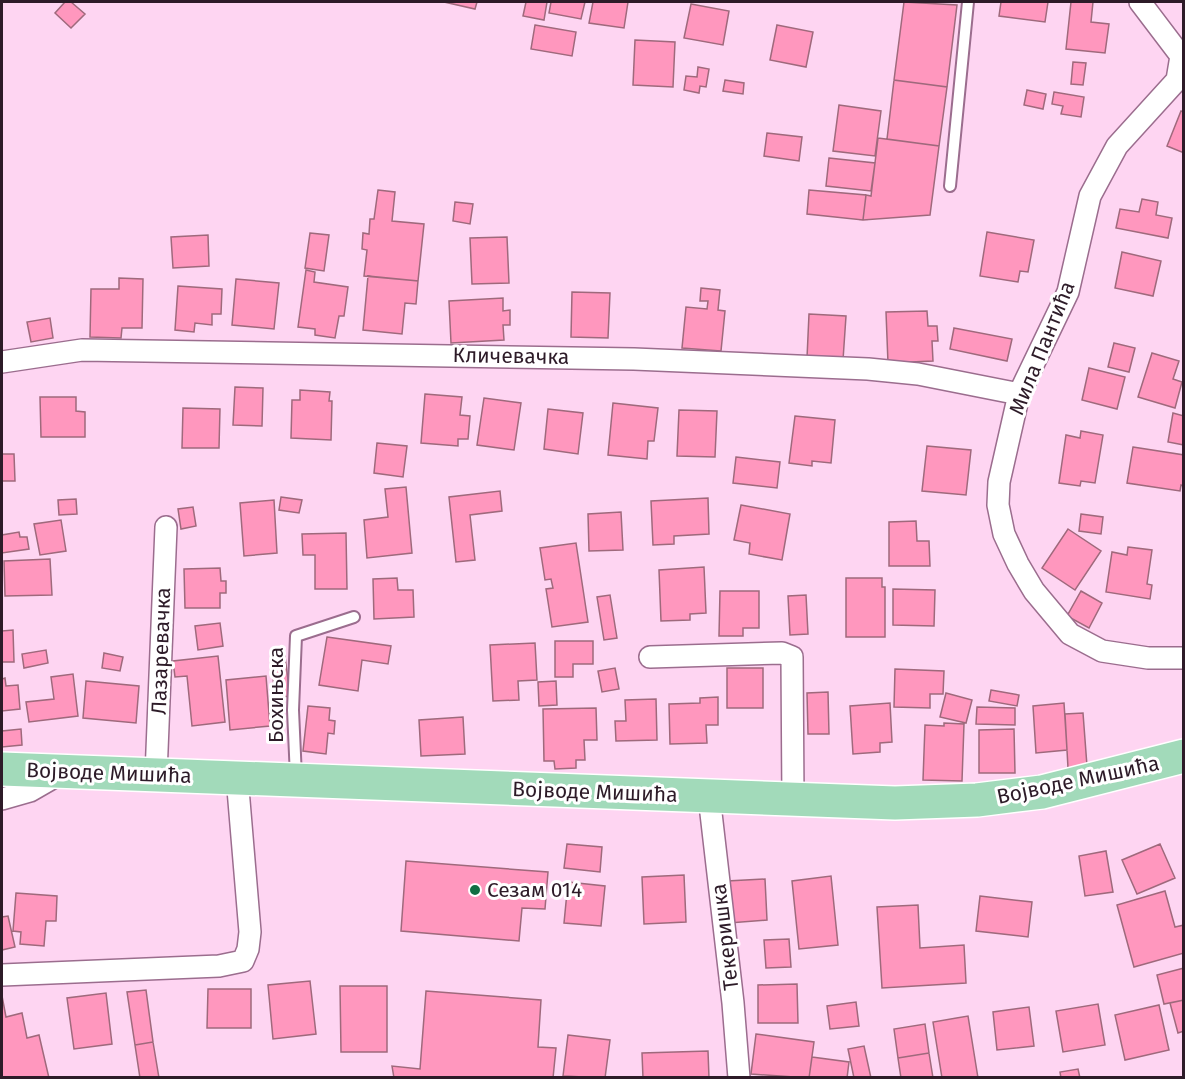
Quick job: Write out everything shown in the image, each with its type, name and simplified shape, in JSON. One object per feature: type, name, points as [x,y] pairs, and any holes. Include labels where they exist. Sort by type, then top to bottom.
[{"type":"main road","name":"Војводе Мишића","points":[[2,769],[895,803],[1005,798],[1182,762]]},
{"type":"street","name":"Мила Пантића","points":[[1140,2],[1181,56],[1177,80],[1117,146],[1090,196],[1068,292],[1018,394],[1001,471],[998,505],[1004,534],[1034,591],[1070,634],[1102,651],[1124,655],[1184,658]]},
{"type":"street","name":"Кличевачка","points":[[2,362],[82,350],[634,359],[901,371],[1018,394]]},
{"type":"street","name":"Лазаревачка","points":[[156,775],[166,527]]},
{"type":"street","points":[[650,657],[782,653],[792,657],[793,800]]},
{"type":"street","points":[[2,799],[30,791],[64,772]]},
{"type":"street","points":[[2,975],[219,966],[243,961],[248,949],[250,932],[237,777]]},
{"type":"street","name":"Текеришка","points":[[709,796],[733,1003],[739,1077]]},
{"type":"lane","points":[[950,186],[968,2]]},
{"type":"lane","name":"Бохињска","points":[[297,780],[293,710],[296,636],[354,616]]},
{"type":"building","points":[[65,2],[71,2],[85,14],[71,28],[55,13]]},
{"type":"building","points":[[444,2],[477,2],[475,9]]},
{"type":"building","points":[[526,2],[547,2],[544,20],[523,16]]},
{"type":"building","points":[[551,2],[585,2],[581,19],[549,13]]},
{"type":"building","points":[[593,2],[628,2],[624,28],[589,23]]},
{"type":"building","points":[[904,2],[957,5],[947,87],[894,80]]},
{"type":"building","points":[[1001,2],[1048,2],[1045,22],[999,16]]},
{"type":"building","points":[[1071,2],[1093,2],[1091,22],[1109,24],[1105,53],[1066,49]]},
{"type":"building","points":[[691,4],[729,11],[723,45],[684,38]]},
{"type":"building","points":[[535,25],[576,32],[572,56],[531,49]]},
{"type":"building","points":[[777,25],[813,32],[806,67],[770,60]]},
{"type":"building","points":[[635,40],[675,42],[673,87],[633,85]]},
{"type":"building","points":[[1073,62],[1086,63],[1083,85],[1071,84]]},
{"type":"building","points":[[698,67],[709,69],[706,87],[700,86],[699,93],[684,90],[686,76],[697,77]]},
{"type":"building","points":[[725,80],[744,83],[743,94],[723,91]]},
{"type":"building","points":[[894,80],[947,87],[939,146],[887,139]]},
{"type":"building","points":[[1027,90],[1046,94],[1043,109],[1024,105]]},
{"type":"building","points":[[1054,92],[1084,97],[1081,117],[1061,114],[1063,106],[1052,104]]},
{"type":"building","points":[[839,105],[881,111],[875,156],[833,151]]},
{"type":"building","points":[[1181,111],[1184,112],[1184,153],[1167,146]]},
{"type":"building","points":[[767,133],[802,137],[799,161],[764,156]]},
{"type":"building","points":[[878,138],[939,146],[930,215],[863,220],[866,195],[871,196]]},
{"type":"building","points":[[829,158],[875,163],[871,191],[826,186]]},
{"type":"building","points":[[378,190],[395,192],[392,221],[424,224],[418,281],[364,276],[367,250],[362,249],[363,233],[369,234],[370,219],[374,219]]},
{"type":"building","points":[[809,190],[866,195],[863,220],[807,214]]},
{"type":"building","points":[[1142,199],[1158,202],[1156,215],[1172,218],[1168,238],[1116,228],[1120,209],[1139,212]]},
{"type":"building","points":[[455,202],[473,204],[470,224],[453,221]]},
{"type":"building","points":[[987,232],[1034,240],[1028,272],[1020,271],[1018,282],[980,276]]},
{"type":"building","points":[[310,233],[329,235],[324,271],[305,268]]},
{"type":"building","points":[[208,235],[209,266],[173,268],[171,237]]},
{"type":"building","points":[[507,237],[509,283],[472,284],[470,238]]},
{"type":"building","points":[[1122,252],[1161,261],[1153,296],[1115,288]]},
{"type":"building","points":[[306,270],[315,272],[314,282],[348,287],[344,316],[339,316],[335,338],[315,335],[315,329],[298,327]]},
{"type":"building","points":[[368,276],[418,281],[416,304],[405,303],[402,334],[363,330]]},
{"type":"building","points":[[119,278],[143,279],[142,328],[122,328],[121,338],[90,337],[91,289],[119,289]]},
{"type":"building","points":[[236,279],[279,283],[274,329],[232,325]]},
{"type":"building","points":[[178,286],[222,289],[221,314],[212,314],[212,325],[195,323],[194,332],[175,330]]},
{"type":"building","points":[[701,288],[720,290],[718,310],[725,311],[721,351],[682,348],[686,307],[707,309],[708,301],[700,301]]},
{"type":"building","points":[[572,292],[610,293],[608,338],[571,337]]},
{"type":"building","points":[[503,298],[503,311],[510,310],[510,325],[503,325],[504,340],[451,343],[449,301]]},
{"type":"building","points":[[927,311],[928,326],[937,326],[938,341],[932,341],[933,361],[888,363],[886,312]]},
{"type":"building","points":[[809,314],[846,316],[843,360],[807,358]]},
{"type":"building","points":[[50,318],[53,338],[31,342],[27,322]]},
{"type":"building","points":[[954,328],[1012,339],[1007,361],[950,349]]},
{"type":"building","points":[[1114,343],[1135,348],[1129,372],[1108,367]]},
{"type":"building","points":[[1152,353],[1179,361],[1173,379],[1182,382],[1175,408],[1138,397]]},
{"type":"building","points":[[1089,368],[1125,377],[1117,409],[1082,400]]},
{"type":"building","points":[[235,387],[263,388],[262,426],[233,425]]},
{"type":"building","points":[[300,390],[330,392],[329,401],[332,401],[331,440],[291,438],[292,400],[300,400]]},
{"type":"building","points":[[425,394],[462,397],[460,415],[470,416],[468,439],[458,439],[458,446],[421,443]]},
{"type":"building","points":[[40,397],[76,397],[76,411],[85,412],[85,437],[41,437]]},
{"type":"building","points":[[484,398],[521,403],[514,450],[477,445]]},
{"type":"building","points":[[613,403],[658,408],[654,441],[648,441],[647,459],[608,455]]},
{"type":"building","points":[[183,408],[220,409],[219,448],[182,448]]},
{"type":"building","points":[[548,409],[583,413],[578,454],[544,449]]},
{"type":"building","points":[[679,410],[717,411],[715,457],[677,456]]},
{"type":"building","points":[[1173,413],[1184,416],[1184,445],[1168,442]]},
{"type":"building","points":[[795,416],[835,420],[831,463],[812,461],[812,466],[789,463]]},
{"type":"building","points":[[1081,431],[1103,435],[1095,483],[1081,481],[1080,486],[1059,483],[1066,435],[1080,438]]},
{"type":"building","points":[[377,443],[407,446],[403,477],[374,473]]},
{"type":"building","points":[[927,446],[971,450],[966,495],[922,491]]},
{"type":"building","points":[[1133,447],[1184,455],[1184,486],[1181,485],[1180,491],[1127,483]]},
{"type":"building","points":[[2,454],[14,454],[15,481],[2,481]]},
{"type":"building","points":[[736,457],[780,462],[777,488],[733,483]]},
{"type":"building","points":[[406,487],[412,553],[367,558],[364,520],[388,517],[385,489]]},
{"type":"building","points":[[500,491],[502,511],[470,515],[475,560],[456,562],[449,497]]},
{"type":"building","points":[[281,497],[302,500],[299,513],[279,510]]},
{"type":"building","points":[[708,498],[709,534],[674,536],[674,544],[653,545],[651,501]]},
{"type":"building","points":[[76,499],[77,514],[59,515],[58,500]]},
{"type":"building","points":[[274,500],[277,553],[244,556],[240,503]]},
{"type":"building","points":[[741,505],[790,514],[782,560],[749,554],[750,543],[734,540]]},
{"type":"building","points":[[193,507],[196,526],[181,529],[178,509]]},
{"type":"building","points":[[621,512],[623,550],[589,551],[588,514]]},
{"type":"building","points":[[1081,514],[1103,517],[1101,534],[1079,531]]},
{"type":"building","points":[[61,520],[66,551],[40,555],[34,524]]},
{"type":"building","points":[[916,521],[917,541],[929,541],[930,566],[889,566],[889,522]]},
{"type":"building","points":[[1068,529],[1101,551],[1075,590],[1042,568]]},
{"type":"building","points":[[19,532],[20,537],[27,537],[29,549],[2,553],[2,535]]},
{"type":"building","points":[[346,533],[347,589],[315,589],[315,555],[303,555],[302,534]]},
{"type":"building","points":[[576,543],[588,622],[552,627],[546,589],[553,588],[551,579],[545,580],[540,548]]},
{"type":"building","points":[[1128,547],[1152,550],[1147,584],[1152,585],[1150,599],[1106,592],[1112,552],[1127,555]]},
{"type":"building","points":[[50,559],[52,595],[5,596],[4,561]]},
{"type":"building","points":[[704,567],[706,613],[690,614],[690,620],[661,621],[659,570]]},
{"type":"building","points":[[220,568],[221,581],[226,581],[226,593],[220,593],[220,608],[185,608],[184,569]]},
{"type":"building","points":[[397,578],[398,590],[413,590],[414,617],[374,619],[373,579]]},
{"type":"building","points":[[846,578],[882,578],[882,587],[885,587],[885,637],[846,637]]},
{"type":"building","points":[[893,589],[935,590],[934,626],[893,625]]},
{"type":"building","points":[[720,591],[759,591],[759,628],[743,628],[743,636],[719,636]]},
{"type":"building","points":[[1081,591],[1102,603],[1089,628],[1067,616]]},
{"type":"building","points":[[610,595],[617,638],[604,640],[597,597]]},
{"type":"building","points":[[806,595],[808,634],[790,635],[788,596]]},
{"type":"building","points":[[220,623],[223,646],[198,650],[195,626]]},
{"type":"building","points":[[13,630],[14,662],[2,662],[2,631]]},
{"type":"building","points":[[327,637],[391,646],[388,664],[362,660],[358,691],[319,685]]},
{"type":"building","points":[[555,641],[593,641],[593,664],[573,664],[573,677],[555,677]]},
{"type":"building","points":[[535,643],[537,680],[518,681],[519,700],[493,701],[490,645]]},
{"type":"building","points":[[46,650],[48,663],[24,668],[22,654]]},
{"type":"building","points":[[104,653],[123,657],[120,671],[102,668]]},
{"type":"building","points":[[218,656],[225,722],[192,726],[187,676],[175,677],[173,661]]},
{"type":"building","points":[[285,656],[290,696],[275,698],[271,657]]},
{"type":"building","points":[[615,668],[619,689],[602,692],[598,671]]},
{"type":"building","points":[[727,668],[763,668],[763,708],[727,708]]},
{"type":"building","points":[[895,669],[944,671],[943,694],[930,694],[930,708],[894,707]]},
{"type":"building","points":[[73,674],[78,716],[29,722],[26,702],[54,699],[51,677]]},
{"type":"building","points":[[266,676],[270,726],[230,730],[226,680]]},
{"type":"building","points":[[5,678],[6,686],[18,685],[20,709],[2,711],[2,679]]},
{"type":"building","points":[[86,681],[139,686],[136,723],[83,718]]},
{"type":"building","points":[[556,681],[557,705],[539,706],[538,682]]},
{"type":"building","points":[[991,690],[1019,695],[1017,706],[989,701]]},
{"type":"building","points":[[828,692],[829,734],[808,734],[807,693]]},
{"type":"building","points":[[946,693],[972,700],[966,723],[940,717]]},
{"type":"building","points":[[718,697],[718,725],[706,725],[707,743],[670,744],[669,704],[700,703],[700,698]]},
{"type":"building","points":[[656,699],[657,740],[616,741],[615,721],[626,721],[625,700]]},
{"type":"building","points":[[890,703],[892,742],[880,743],[880,752],[853,754],[850,706]]},
{"type":"building","points":[[1064,703],[1067,750],[1036,753],[1033,706]]},
{"type":"building","points":[[308,706],[330,708],[329,720],[335,721],[334,734],[328,733],[326,754],[303,751]]},
{"type":"building","points":[[977,707],[1015,708],[1015,725],[976,724]]},
{"type":"building","points":[[596,708],[597,740],[584,740],[585,760],[576,760],[576,768],[555,769],[554,761],[544,761],[543,709]]},
{"type":"building","points":[[1083,713],[1087,766],[1068,768],[1065,714]]},
{"type":"building","points":[[463,717],[465,754],[421,756],[419,720]]},
{"type":"building","points":[[944,723],[964,724],[962,781],[923,780],[925,725],[944,726]]},
{"type":"building","points":[[21,729],[22,745],[2,747],[2,731]]},
{"type":"building","points":[[1014,729],[1015,773],[979,773],[979,730]]},
{"type":"building","points":[[567,844],[602,847],[600,872],[564,868]]},
{"type":"building","points":[[1160,844],[1175,878],[1137,894],[1122,860]]},
{"type":"building","points":[[1106,851],[1113,892],[1085,896],[1079,856]]},
{"type":"building","name":"Сезам 014","points":[[406,861],[548,872],[545,909],[522,908],[519,941],[401,931]]},
{"type":"building","points":[[684,875],[686,922],[644,924],[642,877]]},
{"type":"building","points":[[831,876],[838,945],[799,949],[792,881]]},
{"type":"building","points":[[765,879],[767,920],[729,923],[727,881]]},
{"type":"building","points":[[568,882],[605,886],[601,926],[564,923]]},
{"type":"building","points":[[1165,891],[1175,927],[1184,925],[1184,953],[1134,967],[1117,905]]},
{"type":"building","points":[[16,893],[57,896],[56,921],[46,921],[44,946],[20,944],[21,932],[13,931]]},
{"type":"building","points":[[980,896],[1032,902],[1028,937],[976,931]]},
{"type":"building","points":[[918,905],[920,948],[964,945],[966,983],[882,988],[877,907]]},
{"type":"building","points":[[8,916],[15,947],[2,950],[2,917]]},
{"type":"building","points":[[789,939],[791,967],[766,968],[764,940]]},
{"type":"building","points":[[1184,968],[1184,1000],[1164,1004],[1157,975]]},
{"type":"building","points":[[310,981],[316,1034],[273,1039],[268,985]]},
{"type":"building","points":[[797,984],[798,1023],[758,1023],[758,985]]},
{"type":"building","points":[[340,986],[387,986],[387,1052],[341,1052]]},
{"type":"building","points":[[208,989],[251,989],[251,1028],[207,1028]]},
{"type":"building","points":[[146,990],[153,1042],[135,1045],[127,992]]},
{"type":"building","points":[[426,991],[541,1000],[538,1047],[556,1048],[553,1078],[394,1078],[392,1066],[420,1069]]},
{"type":"building","points":[[106,993],[112,1044],[74,1049],[67,998]]},
{"type":"building","points":[[2,996],[6,1017],[22,1013],[27,1038],[39,1035],[49,1078],[2,1078]]},
{"type":"building","points":[[1184,1000],[1184,1031],[1178,1033],[1170,1003]]},
{"type":"building","points":[[856,1002],[859,1026],[830,1029],[827,1006]]},
{"type":"building","points":[[1098,1004],[1105,1045],[1063,1052],[1056,1011]]},
{"type":"building","points":[[1159,1005],[1169,1050],[1125,1060],[1115,1015]]},
{"type":"building","points":[[1029,1007],[1034,1046],[997,1050],[993,1012]]},
{"type":"building","points":[[968,1016],[978,1078],[942,1078],[933,1022]]},
{"type":"building","points":[[925,1024],[929,1053],[898,1058],[894,1029]]},
{"type":"building","points":[[756,1034],[814,1042],[809,1078],[751,1074]]},
{"type":"building","points":[[568,1035],[610,1040],[605,1078],[563,1076]]},
{"type":"building","points":[[153,1042],[159,1078],[140,1078],[135,1045]]},
{"type":"building","points":[[864,1046],[871,1078],[854,1078],[848,1049]]},
{"type":"building","points":[[708,1051],[709,1078],[643,1078],[642,1053]]},
{"type":"building","points":[[929,1053],[933,1078],[901,1078],[898,1058]]},
{"type":"building","points":[[812,1057],[849,1062],[847,1078],[809,1078]]},
{"type":"building","points":[[1078,1069],[1080,1078],[1061,1078],[1060,1072]]},
{"type":"place","name":"Сезам 014","points":[[475,890]]}]
